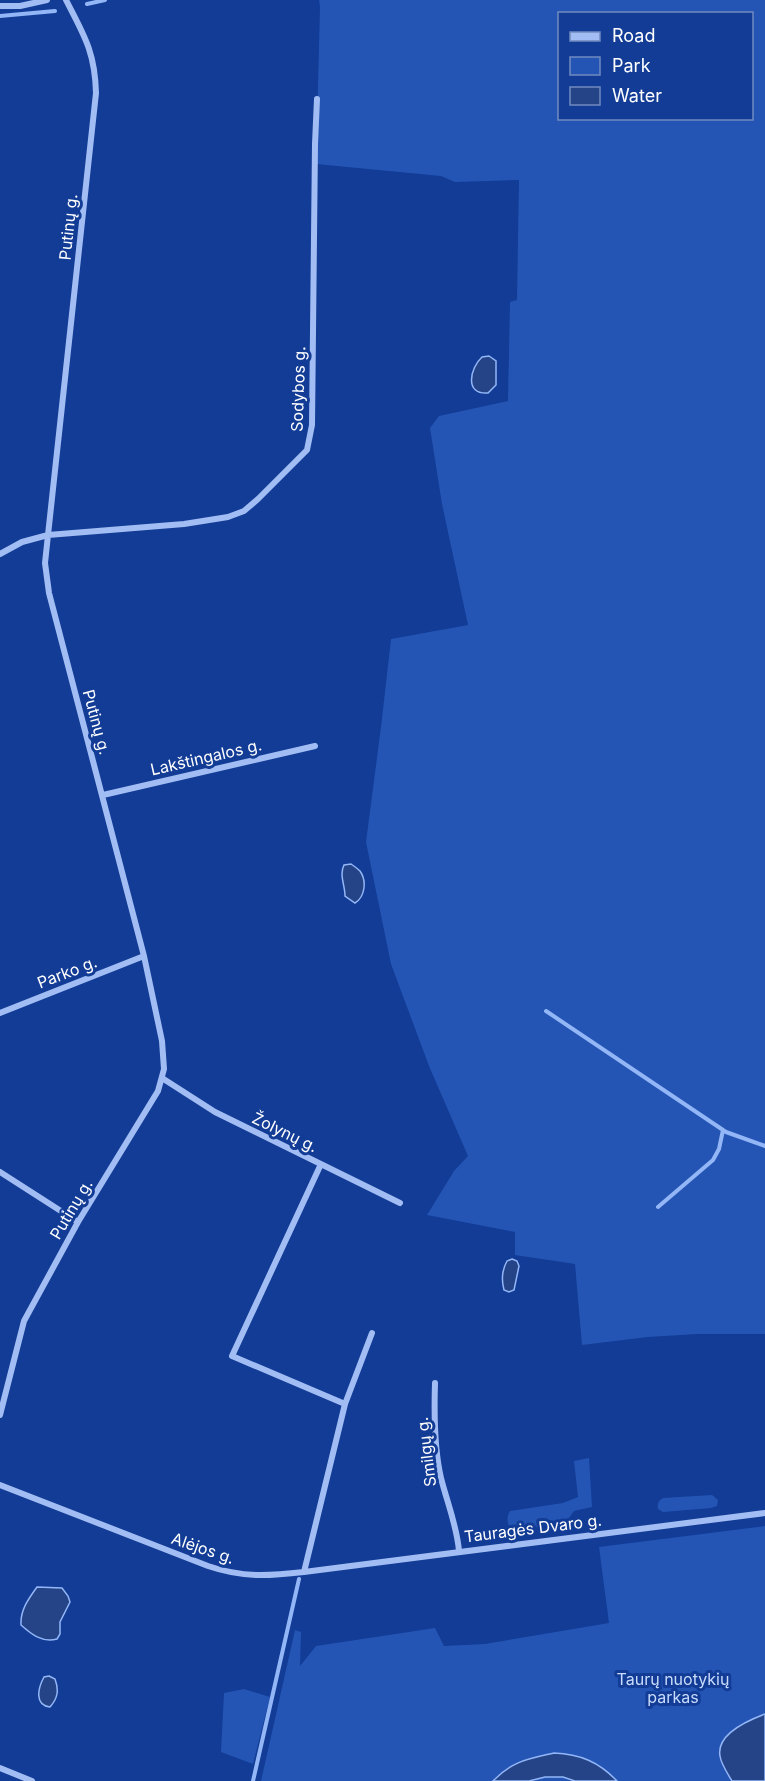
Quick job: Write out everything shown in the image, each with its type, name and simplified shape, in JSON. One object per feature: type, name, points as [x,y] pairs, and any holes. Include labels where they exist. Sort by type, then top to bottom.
[{"type":"street","points":[[0,6],[20,6],[47,0]]},
{"type":"street","name":"Putinų g.","points":[[0,1414],[24,1321],[78,1222],[158,1091],[162,1078],[164,1055],[144,957],[49,593],[45,563],[96,93],[91,52],[66,0]]},
{"type":"street","name":"Sodybos g.","points":[[0,554],[22,542],[48,535],[184,524],[228,518],[244,511],[258,500],[307,450],[312,425],[317,99]]},
{"type":"street","name":"Lakštingalos g.","points":[[103,795],[315,746]]},
{"type":"street","name":"Parko g.","points":[[0,1013],[144,957]]},
{"type":"street","name":"Žolynų g.","points":[[162,1078],[215,1112],[400,1203]]},
{"type":"street","points":[[321,1164],[232,1356],[345,1404]]},
{"type":"street","points":[[0,1172],[78,1222]]},
{"type":"street","points":[[304,1572],[345,1404],[372,1333]]},
{"type":"street","name":"Smilgų g.","points":[[435,1383],[440,1475],[458,1536],[459,1551]]},
{"type":"street","name":"Alėjos g.","points":[[0,1485],[225,1572],[254,1576],[304,1572]]},
{"type":"street","name":"Tauragės Dvaro g.","points":[[304,1572],[765,1513]]},
{"type":"street","points":[[0,1768],[32,1781]]},
{"type":"green space","points":[[319,0],[765,0],[765,1334],[697,1334],[582,1345],[575,1264],[515,1255],[515,1232],[427,1215],[454,1171],[468,1156],[429,1066],[391,964],[366,842],[391,639],[468,625],[442,504],[430,428],[439,416],[508,401],[510,302],[517,300],[519,180],[455,182],[441,176],[316,164]]},
{"type":"green space","points":[[589,1458],[592,1507],[574,1511],[566,1522],[511,1531],[508,1521],[510,1511],[563,1503],[578,1497],[574,1461]]},
{"type":"green space","points":[[712,1495],[718,1500],[717,1506],[711,1508],[663,1512],[658,1509],[658,1503],[663,1498]]},
{"type":"green space","name":"Taurų nuotykių parkas","points":[[765,1526],[765,1781],[261,1781],[295,1630],[301,1632],[300,1666],[316,1646],[435,1628],[444,1646],[485,1644],[609,1623],[599,1547]]},
{"type":"green space","points":[[244,1689],[270,1697],[253,1764],[221,1752],[224,1693]]},
{"type":"water","points":[[489,356],[496,361],[496,385],[488,393],[480,392],[472,385],[472,374],[482,357]]},
{"type":"water","points":[[351,864],[360,871],[364,884],[363,893],[355,903],[345,896],[342,876],[344,865]]},
{"type":"water","points":[[512,1259],[517,1261],[519,1266],[514,1290],[509,1292],[504,1290],[502,1275],[507,1261]]},
{"type":"water","points":[[37,1587],[62,1588],[68,1596],[70,1602],[60,1622],[60,1634],[57,1639],[42,1639],[21,1625],[24,1609]]},
{"type":"water","points":[[49,1676],[55,1679],[57,1687],[55,1700],[50,1707],[45,1706],[39,1700],[40,1686],[44,1677]]},
{"type":"water","points":[[765,1714],[765,1781],[732,1781],[720,1756],[723,1741],[735,1729]]},
{"type":"water","points":[[554,1753],[588,1760],[617,1781],[575,1781],[563,1777],[545,1777],[529,1781],[493,1781],[514,1765]]},
{"type":"waterway","points":[[87,4],[105,0]]},
{"type":"waterway","points":[[0,16],[55,11]]},
{"type":"waterway","points":[[546,1011],[726,1132],[765,1146]]},
{"type":"waterway","points":[[658,1207],[713,1160],[719,1149],[723,1130]]},
{"type":"waterway","points":[[253,1781],[299,1579]]}]
